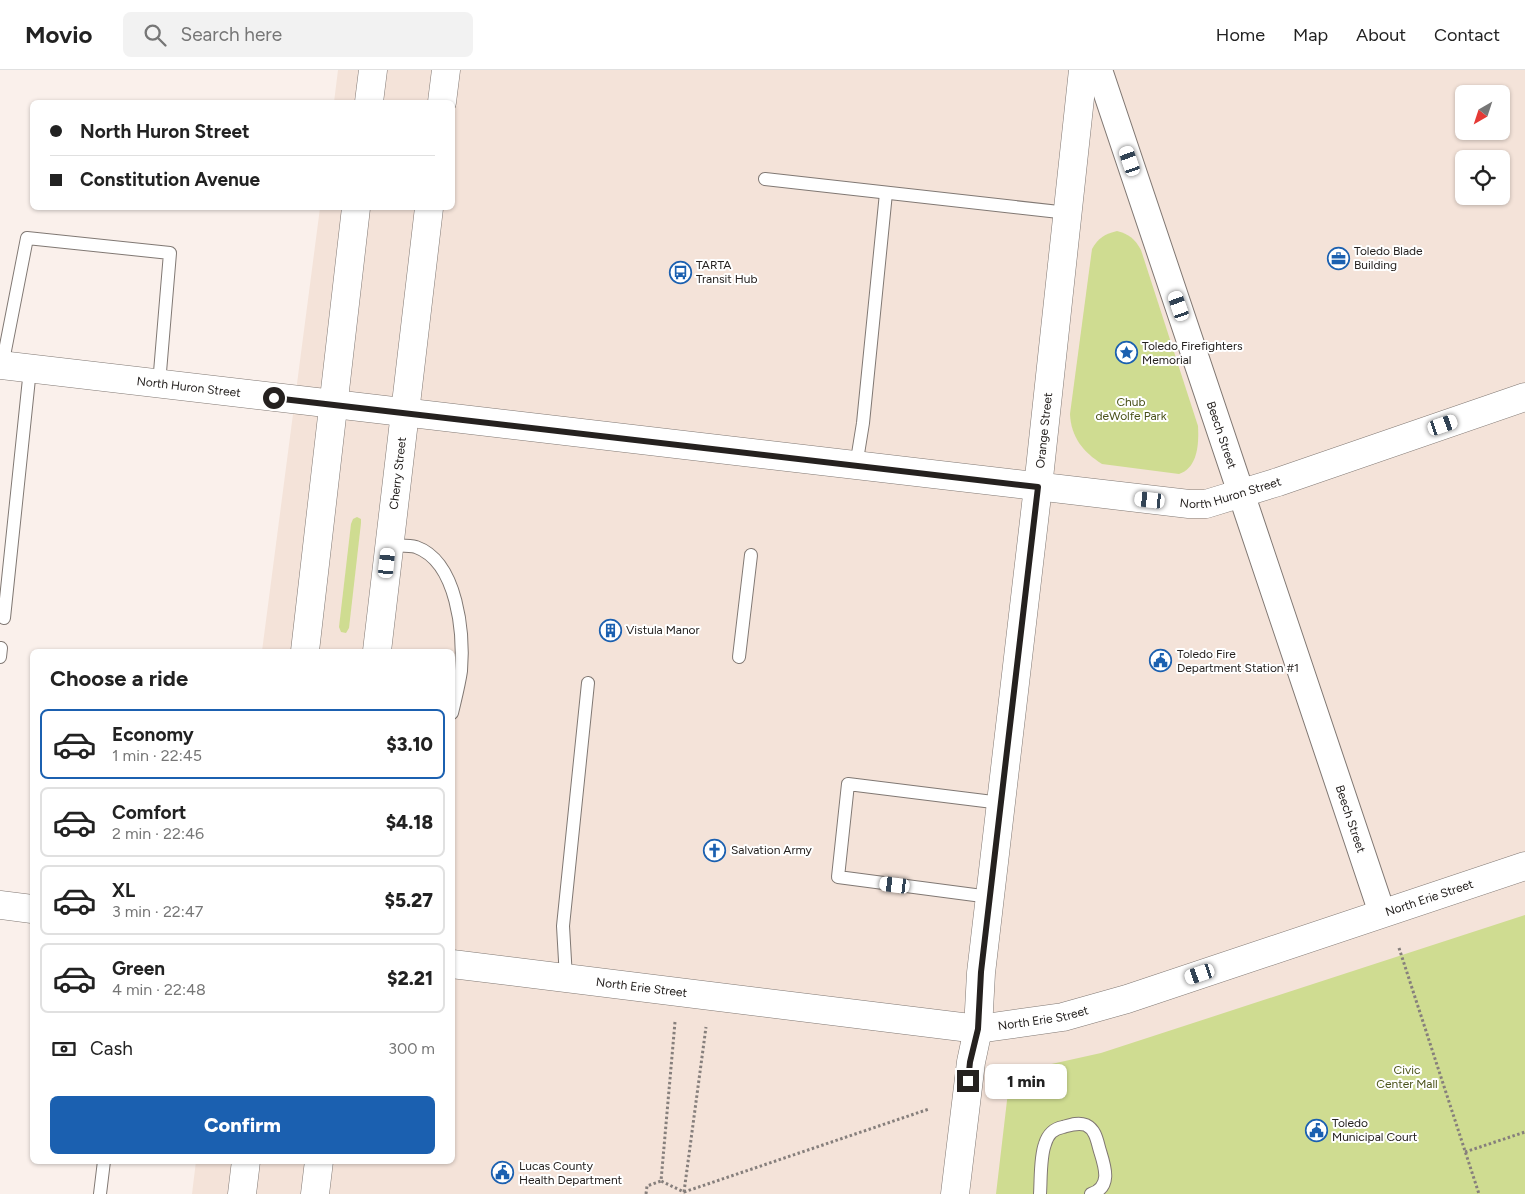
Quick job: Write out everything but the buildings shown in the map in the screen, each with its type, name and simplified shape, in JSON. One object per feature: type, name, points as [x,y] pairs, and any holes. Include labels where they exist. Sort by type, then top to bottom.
[{"type":"street","points":[[369,100],[373,70]]},
{"type":"street","points":[[442,100],[446,70]]},
{"type":"street","name":"Orange Street","points":[[955,1194],[970,1062],[978,1029],[981,972],[1038,487],[1083,70]]},
{"type":"street","name":"Beech Street","points":[[1099,70],[1382,914]]},
{"type":"street","points":[[305,649],[356,210]]},
{"type":"street","name":"Cherry Street","points":[[377,649],[429,210]]},
{"type":"street","name":"North Huron Street","points":[[1,366],[1189,504],[1206,504],[1242,493],[1525,397]]},
{"type":"street","name":"North Erie Street","points":[[455,964],[978,1029],[1063,1017],[1126,999],[1525,866]]},
{"type":"street","points":[[0,905],[30,909]]},
{"type":"street","points":[[242,1194],[246,1164]]},
{"type":"street","points":[[315,1194],[319,1164]]},
{"type":"lane","points":[[765,179],[1068,213]]},
{"type":"lane","points":[[856,466],[863,423],[886,193]]},
{"type":"lane","points":[[1,366],[27,238],[170,253],[159,384]]},
{"type":"lane","points":[[4,618],[30,369]]},
{"type":"lane","points":[[389,545],[416,547],[432,557],[447,576],[456,602],[460,636],[461,671],[455,699]]},
{"type":"lane","points":[[739,657],[751,555]]},
{"type":"lane","points":[[566,978],[563,926],[588,682]]},
{"type":"lane","points":[[990,898],[838,877],[848,784],[1001,803]]},
{"type":"lane","points":[[1040,1194],[1044,1145],[1054,1129],[1074,1124],[1085,1125],[1094,1132],[1106,1171],[1104,1182],[1091,1194]]},
{"type":"lane","points":[[100,1194],[104,1164]]},
{"type":"path","points":[[1399,948],[1479,1194]]},
{"type":"path","points":[[661,1181],[675,1022]]},
{"type":"path","points":[[684,1193],[706,1026]]},
{"type":"path","points":[[646,1194],[647,1186],[661,1181],[684,1193],[929,1109]]},
{"type":"path","points":[[1465,1152],[1525,1132]]},
{"type":"shaded area","points":[[338,70],[1525,70],[1525,1194],[192,1194],[196,1164],[455,1164],[455,649],[262,649],[320,210],[455,210],[455,100],[334,100]]},
{"type":"green space","name":"Chub deWolfe Park","points":[[1117,231],[1131,238],[1141,250],[1198,426],[1198,440],[1194,461],[1185,471],[1179,474],[1102,464],[1084,449],[1073,430],[1070,414],[1092,249],[1102,237]]},
{"type":"green space","points":[[357,517],[361,519],[361,523],[349,628],[346,633],[341,632],[339,627],[351,524],[353,519]]},
{"type":"green space","name":"Civic Center Mall","points":[[1525,915],[1525,1194],[996,1194],[1008,1092],[1020,1071],[1101,1053]]},
{"type":"place","name":"Toledo Blade Building","points":[[1338,258]]},
{"type":"place","name":"TARTA Transit Hub","points":[[680,272]]},
{"type":"place","name":"Toledo Firefighters Memorial","points":[[1126,353]]},
{"type":"place","name":"Vistula Manor","points":[[610,630]]},
{"type":"place","name":"Toledo Fire Department Station #1","points":[[1161,661]]},
{"type":"place","name":"Salvation Army","points":[[715,850]]},
{"type":"place","name":"Toledo Municipal Court","points":[[1316,1130]]},
{"type":"place","name":"Lucas County Health Department","points":[[503,1173]]},
{"type":"route","points":[[274,398],[1038,487],[981,972],[978,1029],[970,1062],[968,1081]]}]
